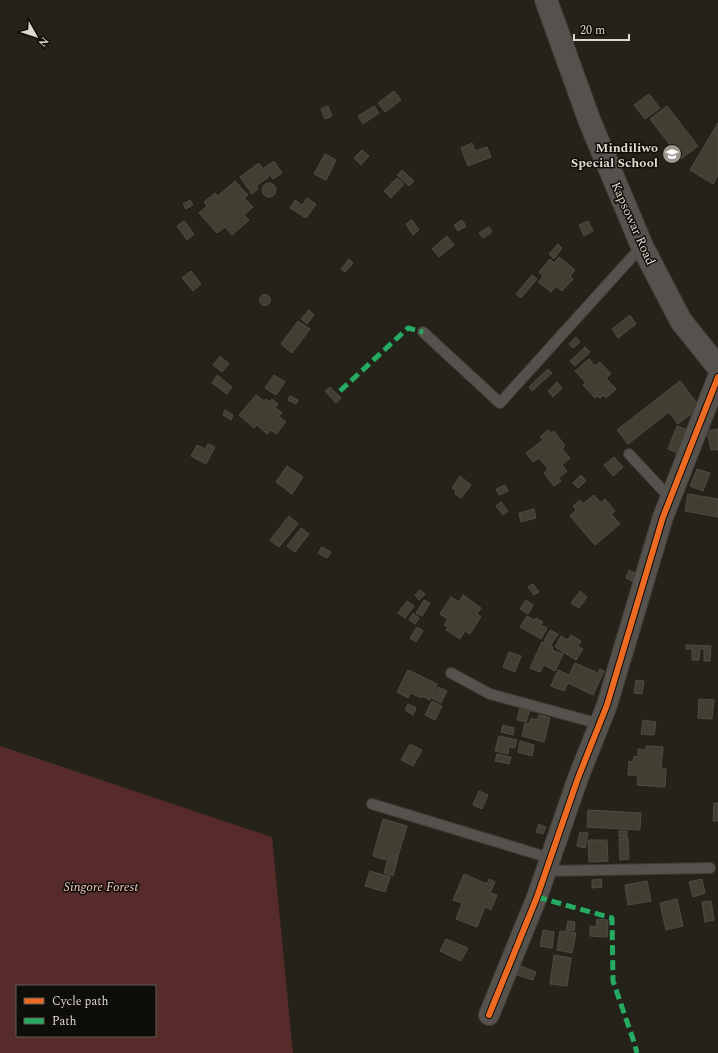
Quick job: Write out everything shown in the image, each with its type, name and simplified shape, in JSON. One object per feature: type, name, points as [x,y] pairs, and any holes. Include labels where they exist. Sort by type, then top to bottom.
[{"type":"main road","name":"Kapsowar Road","points":[[546,0],[590,122],[642,246],[681,321],[718,367]]},
{"type":"street","points":[[489,1015],[537,897],[578,778],[608,705],[663,517],[718,377]]},
{"type":"lane","points":[[423,332],[500,403],[642,246]]},
{"type":"lane","points":[[629,454],[670,498]]},
{"type":"lane","points":[[452,674],[490,694],[600,724]]},
{"type":"lane","points":[[372,804],[548,864],[710,868]]},
{"type":"green space","name":"Singore Forest","points":[[0,746],[272,837],[293,1053],[0,1053]]},
{"type":"building","points":[[394,91],[401,100],[385,112],[378,103]]},
{"type":"building","points":[[649,94],[660,108],[645,119],[634,105]]},
{"type":"building","points":[[328,106],[332,116],[325,119],[321,109]]},
{"type":"building","points":[[374,106],[379,113],[363,124],[358,116]]},
{"type":"building","points":[[667,106],[698,146],[681,159],[650,119]]},
{"type":"building","points":[[718,123],[718,175],[713,184],[690,170]]},
{"type":"building","points":[[472,143],[475,151],[487,147],[491,157],[468,166],[461,148]]},
{"type":"building","points":[[362,150],[369,156],[361,165],[354,158]]},
{"type":"building","points":[[325,154],[336,160],[326,180],[314,174]]},
{"type":"building","points":[[274,161],[282,173],[273,179],[264,168]]},
{"type":"building","points":[[259,163],[269,177],[256,186],[258,189],[252,194],[240,177]]},
{"type":"building","points":[[402,170],[414,181],[409,186],[397,175]]},
{"type":"building","points":[[397,178],[404,184],[391,198],[384,191]]},
{"type":"building","points":[[235,181],[248,195],[244,198],[253,207],[244,215],[249,220],[232,235],[225,227],[217,233],[199,213],[207,206],[204,202],[215,193],[218,196]]},
{"type":"building","points":[[266,183],[272,183],[276,187],[276,193],[272,197],[266,197],[262,193],[262,187]]},
{"type":"building","points":[[307,198],[316,204],[306,218],[290,208],[295,200],[302,205]]},
{"type":"building","points":[[190,200],[193,205],[186,209],[183,204]]},
{"type":"building","points":[[412,220],[419,230],[413,235],[406,224]]},
{"type":"building","points":[[462,220],[466,226],[458,231],[454,225]]},
{"type":"building","points":[[184,221],[194,234],[187,240],[177,226]]},
{"type":"building","points":[[588,221],[593,231],[584,236],[579,225]]},
{"type":"building","points":[[489,227],[492,232],[483,238],[479,233]]},
{"type":"building","points":[[447,236],[454,245],[439,257],[432,249]]},
{"type":"building","points":[[558,244],[562,248],[554,259],[549,254]]},
{"type":"building","points":[[559,257],[575,270],[570,276],[573,279],[562,291],[556,286],[551,292],[538,282],[543,276],[539,272],[550,259],[554,263]]},
{"type":"building","points":[[349,259],[353,263],[345,272],[341,269]]},
{"type":"building","points":[[191,271],[201,284],[193,291],[182,278]]},
{"type":"building","points":[[532,275],[537,279],[521,298],[516,294]]},
{"type":"building","points":[[265,294],[269,296],[271,300],[269,304],[265,306],[261,304],[259,300],[261,296]]},
{"type":"building","points":[[309,310],[314,315],[307,324],[301,319]]},
{"type":"building","points":[[630,315],[636,324],[618,338],[612,329]]},
{"type":"building","points":[[298,321],[310,329],[292,353],[281,344]]},
{"type":"building","points":[[576,337],[580,342],[573,348],[569,344]]},
{"type":"building","points":[[585,347],[590,352],[575,366],[570,361]]},
{"type":"building","points":[[220,356],[229,364],[222,372],[213,365]]},
{"type":"building","points":[[589,359],[595,366],[600,362],[611,374],[606,378],[616,389],[606,398],[603,395],[600,398],[597,396],[595,398],[583,385],[586,383],[575,371]]},
{"type":"building","points":[[548,369],[552,373],[532,391],[529,387]]},
{"type":"building","points":[[217,375],[232,387],[227,394],[212,383]]},
{"type":"building","points":[[274,375],[285,382],[276,395],[265,388]]},
{"type":"building","points":[[680,381],[700,407],[678,424],[669,412],[628,444],[617,430]]},
{"type":"building","points":[[557,382],[562,388],[553,397],[548,391]]},
{"type":"building","points":[[330,387],[341,398],[336,403],[325,391]]},
{"type":"building","points":[[256,395],[264,401],[266,399],[270,402],[272,399],[278,404],[275,407],[282,413],[279,416],[286,422],[276,434],[271,430],[267,434],[257,425],[254,428],[239,415]]},
{"type":"building","points":[[290,396],[298,400],[296,404],[288,400]]},
{"type":"building","points":[[225,410],[233,415],[231,420],[223,415]]},
{"type":"building","points":[[677,426],[691,431],[682,455],[668,449]]},
{"type":"building","points":[[718,429],[718,449],[711,450],[707,431]]},
{"type":"building","points":[[548,430],[551,434],[554,431],[565,446],[562,449],[570,458],[562,465],[567,471],[559,478],[561,481],[554,486],[544,473],[548,469],[539,458],[533,462],[526,453],[543,440],[540,437]]},
{"type":"building","points":[[208,444],[215,447],[206,464],[191,456],[197,445],[205,449]]},
{"type":"building","points":[[614,457],[623,467],[613,476],[604,465]]},
{"type":"building","points":[[287,466],[303,477],[292,494],[276,482]]},
{"type":"building","points":[[697,469],[710,473],[703,491],[690,486]]},
{"type":"building","points":[[581,475],[586,481],[578,488],[573,483]]},
{"type":"building","points":[[460,476],[471,485],[461,498],[455,494],[456,491],[452,488]]},
{"type":"building","points":[[505,485],[508,491],[499,495],[496,489]]},
{"type":"building","points":[[688,494],[718,499],[718,517],[685,511]]},
{"type":"building","points":[[594,495],[601,503],[605,499],[615,511],[611,514],[620,524],[595,545],[570,516],[576,510],[573,506],[580,500],[583,504]]},
{"type":"building","points":[[501,502],[508,511],[503,515],[496,506]]},
{"type":"building","points":[[534,509],[536,518],[521,522],[519,513]]},
{"type":"building","points":[[289,516],[298,524],[279,547],[270,540]]},
{"type":"building","points":[[301,528],[309,534],[295,552],[287,546]]},
{"type":"building","points":[[322,547],[331,552],[327,558],[318,553]]},
{"type":"building","points":[[629,570],[635,573],[632,581],[626,578]]},
{"type":"building","points":[[533,584],[539,592],[534,595],[528,587]]},
{"type":"building","points":[[420,590],[425,594],[419,600],[415,595]]},
{"type":"building","points":[[580,591],[587,597],[579,608],[571,603]]},
{"type":"building","points":[[463,595],[481,608],[477,614],[481,617],[470,634],[465,631],[460,639],[446,630],[448,627],[444,625],[448,619],[440,614],[451,597],[459,602]]},
{"type":"building","points":[[424,600],[430,603],[422,616],[416,613]]},
{"type":"building","points":[[526,600],[533,605],[528,614],[520,609]]},
{"type":"building","points":[[407,601],[414,606],[405,618],[398,613]]},
{"type":"building","points":[[413,613],[419,618],[415,624],[409,620]]},
{"type":"building","points":[[527,616],[534,620],[536,618],[543,622],[541,625],[547,628],[541,639],[520,627]]},
{"type":"building","points":[[417,627],[423,631],[416,642],[410,638]]},
{"type":"building","points":[[550,630],[558,634],[551,645],[544,641]]},
{"type":"building","points":[[571,635],[581,641],[578,646],[583,649],[576,660],[555,647],[561,636],[568,640]]},
{"type":"building","points":[[542,642],[553,647],[552,650],[563,654],[555,671],[544,665],[540,672],[530,668]]},
{"type":"building","points":[[686,645],[711,646],[710,661],[704,661],[704,649],[700,649],[699,660],[692,660],[692,649],[686,649]]},
{"type":"building","points":[[509,652],[521,656],[515,672],[503,667]]},
{"type":"building","points":[[575,663],[598,673],[600,669],[604,671],[593,695],[568,683],[564,691],[551,686],[558,670],[569,675]]},
{"type":"building","points":[[408,670],[437,684],[430,700],[422,696],[421,698],[411,693],[408,698],[397,692]]},
{"type":"building","points":[[636,680],[644,681],[642,694],[634,693]]},
{"type":"building","points":[[438,687],[447,691],[441,703],[432,698]]},
{"type":"building","points":[[699,699],[714,700],[712,719],[698,718]]},
{"type":"building","points":[[432,701],[442,706],[435,720],[425,715]]},
{"type":"building","points":[[408,704],[416,708],[413,715],[405,710]]},
{"type":"building","points":[[520,708],[530,710],[526,722],[517,720]]},
{"type":"building","points":[[539,715],[550,718],[544,742],[522,736],[525,723],[529,724],[531,718],[537,720]]},
{"type":"building","points":[[643,720],[656,722],[654,735],[641,734]]},
{"type":"building","points":[[503,725],[514,728],[513,735],[501,732]]},
{"type":"building","points":[[499,736],[517,740],[515,748],[509,747],[508,754],[495,751]]},
{"type":"building","points":[[520,741],[534,745],[532,756],[518,752]]},
{"type":"building","points":[[410,744],[422,750],[413,766],[401,760]]},
{"type":"building","points":[[646,746],[663,747],[661,769],[666,769],[665,787],[637,785],[638,775],[628,775],[629,761],[633,762],[634,756],[638,757],[638,749],[646,750]]},
{"type":"building","points":[[497,754],[511,757],[509,764],[495,761]]},
{"type":"building","points":[[479,791],[488,795],[482,809],[473,805]]},
{"type":"building","points":[[714,803],[718,803],[718,821],[713,821]]},
{"type":"building","points":[[588,810],[641,813],[640,830],[587,827]]},
{"type":"building","points":[[383,819],[407,826],[398,856],[388,853],[386,860],[373,856]]},
{"type":"building","points":[[539,824],[546,827],[543,834],[536,832]]},
{"type":"building","points":[[619,831],[627,831],[627,837],[619,837]]},
{"type":"building","points":[[580,832],[588,833],[585,848],[577,846]]},
{"type":"building","points":[[628,838],[629,859],[620,860],[619,839]]},
{"type":"building","points":[[588,840],[607,840],[608,861],[589,862]]},
{"type":"building","points":[[389,855],[398,857],[393,876],[384,873]]},
{"type":"building","points":[[370,871],[390,877],[385,892],[365,886]]},
{"type":"building","points":[[464,874],[487,884],[489,879],[495,882],[490,893],[497,895],[491,910],[485,907],[477,927],[456,919],[462,903],[453,900]]},
{"type":"building","points":[[601,879],[602,887],[592,888],[592,880]]},
{"type":"building","points":[[702,879],[705,893],[693,897],[689,882]]},
{"type":"building","points":[[647,881],[651,901],[628,905],[625,885]]},
{"type":"building","points":[[677,899],[683,926],[666,930],[660,903]]},
{"type":"building","points":[[711,901],[714,920],[705,922],[702,902]]},
{"type":"building","points":[[597,919],[608,920],[607,937],[590,936],[590,926],[596,927]]},
{"type":"building","points":[[568,921],[575,922],[574,931],[566,930]]},
{"type":"building","points":[[543,930],[554,932],[552,948],[540,946]]},
{"type":"building","points":[[560,931],[576,933],[572,953],[557,950]]},
{"type":"building","points":[[446,939],[468,948],[461,961],[440,951]]},
{"type":"building","points":[[554,955],[571,958],[567,986],[550,984]]},
{"type":"building","points":[[521,966],[536,972],[533,980],[517,975]]},
{"type":"marked path","points":[[340,391],[408,328],[423,332]]},
{"type":"marked path","points":[[537,897],[612,918],[613,981],[637,1053]]},
{"type":"cycle path","points":[[489,1015],[537,897],[578,778],[607,705],[663,517],[718,377]]},
{"type":"place","name":"Mindiliwo Special School","points":[[672,154]]}]
